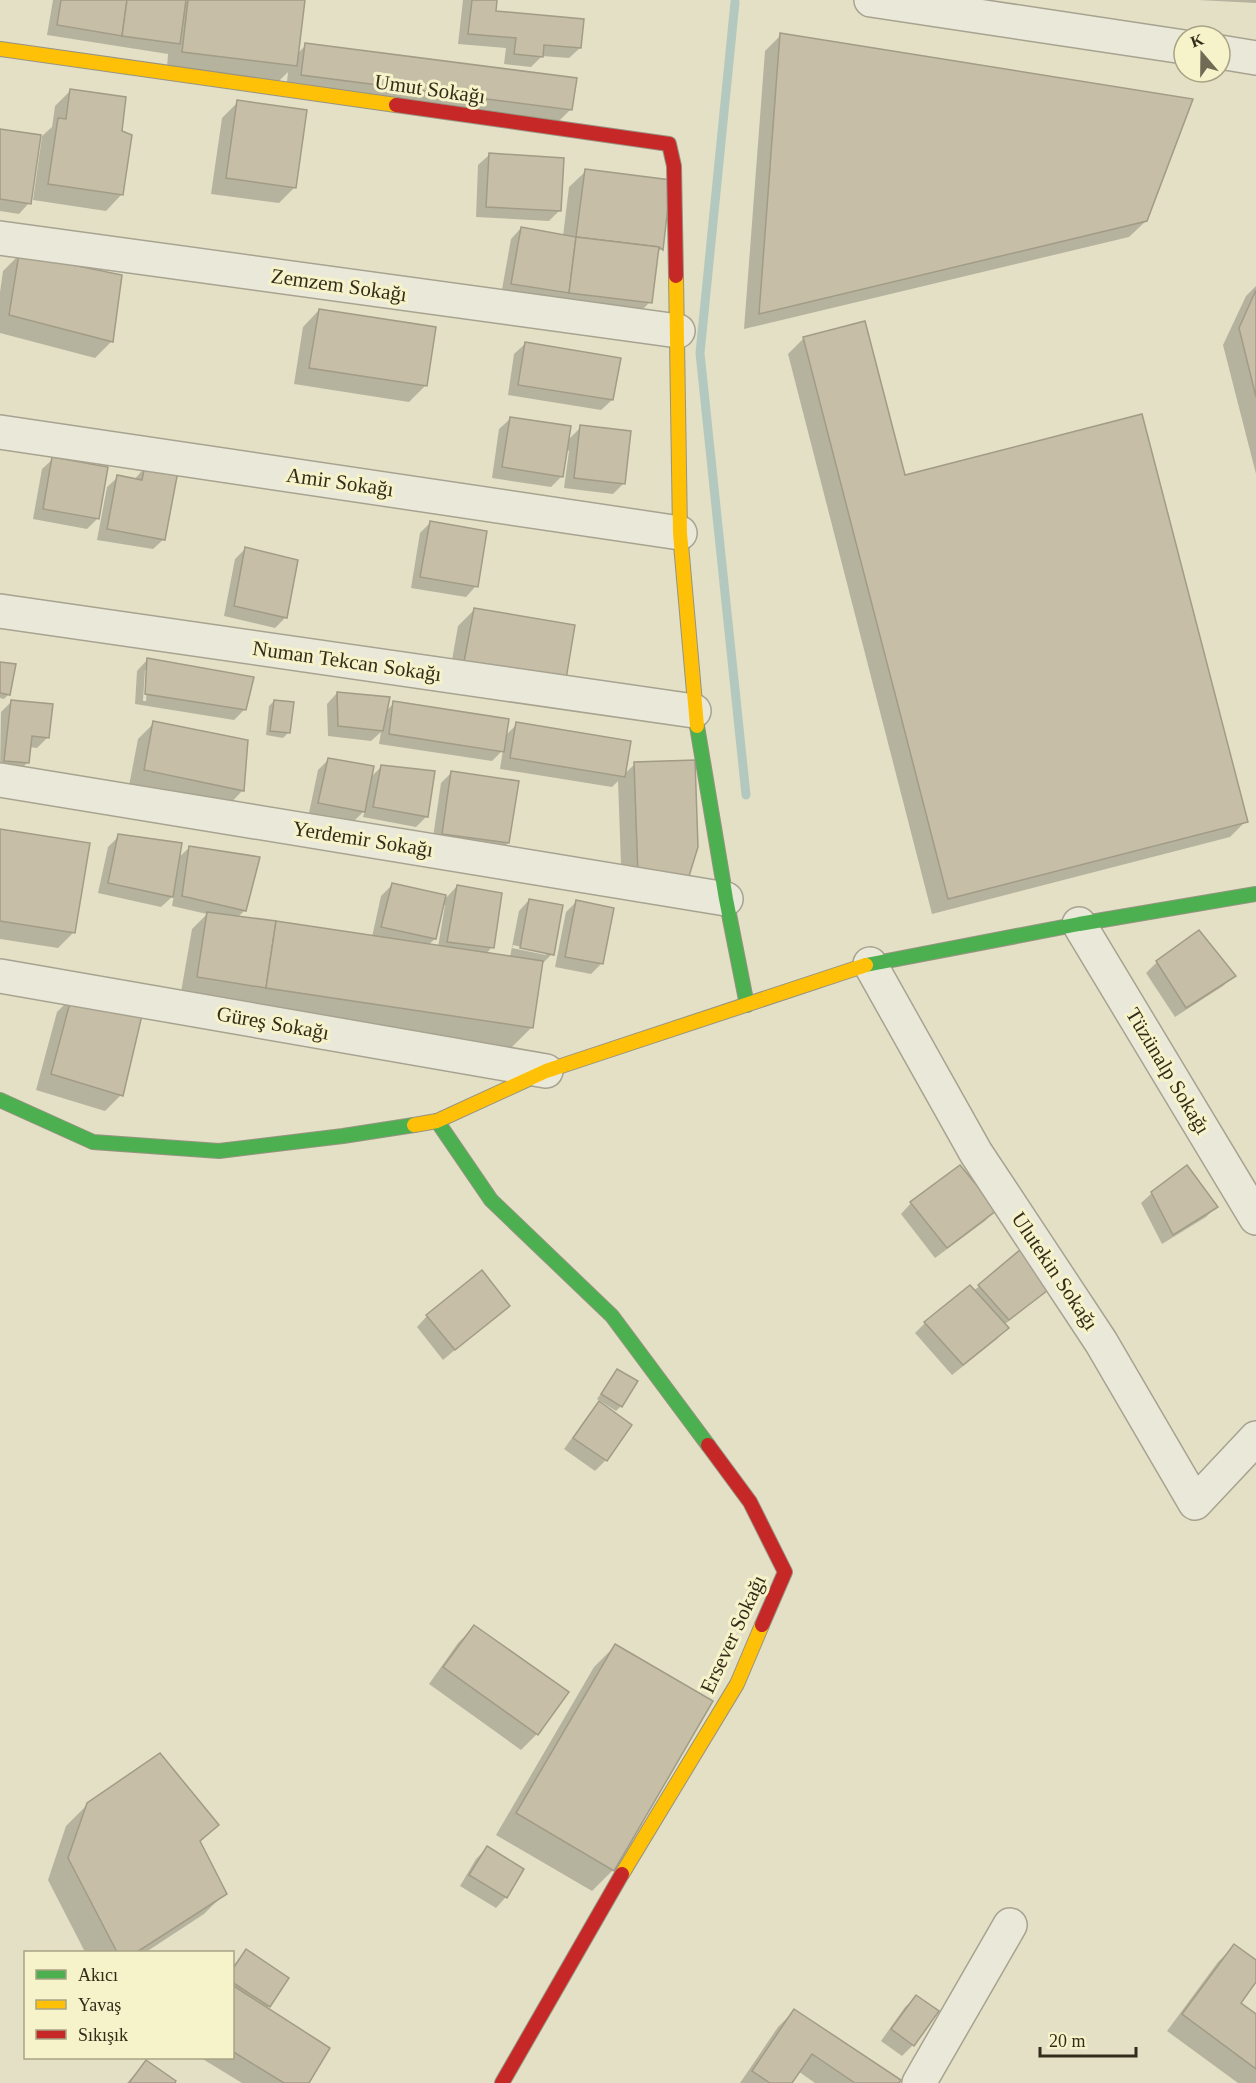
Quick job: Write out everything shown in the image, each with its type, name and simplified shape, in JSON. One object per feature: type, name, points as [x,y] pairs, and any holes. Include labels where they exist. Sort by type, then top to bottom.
[{"type":"street","points":[[871,0],[1172,45]]},
{"type":"street","name":"Umut Sokağı","points":[[0,49],[669,144],[674,166],[678,331]]},
{"type":"street","points":[[1232,54],[1256,58]]},
{"type":"street","name":"Zemzem Sokağı","points":[[0,238],[678,331]]},
{"type":"street","points":[[678,331],[680,533],[694,711],[726,899],[747,1005]]},
{"type":"street","name":"Amir Sokağı","points":[[0,432],[680,533]]},
{"type":"street","name":"Numan Tekcan Sokağı","points":[[0,611],[694,711]]},
{"type":"street","name":"Yerdemir Sokağı","points":[[0,780],[726,899]]},
{"type":"street","points":[[0,1100],[93,1142],[219,1152],[437,1121],[546,1071],[870,964],[1079,924],[1256,894]]},
{"type":"street","name":"Tüzünalp Sokağı","points":[[1079,924],[1256,1218]]},
{"type":"street","name":"Ulutekin Sokağı","points":[[870,964],[976,1153],[1101,1342],[1195,1503],[1256,1438]]},
{"type":"street","name":"Güreş Sokağı","points":[[0,976],[546,1071]]},
{"type":"street","name":"Ersever Sokağı","points":[[437,1121],[491,1200],[612,1316],[750,1502],[785,1572],[737,1684],[644,1835],[502,2083]]},
{"type":"street","points":[[919,2083],[1010,1926]]},
{"type":"building","points":[[61,0],[127,0],[122,36],[57,25]]},
{"type":"building","points":[[127,0],[186,0],[180,44],[122,36]]},
{"type":"building","points":[[188,0],[305,0],[297,66],[182,52]]},
{"type":"building","points":[[472,0],[497,0],[496,11],[584,19],[581,48],[544,45],[543,57],[514,54],[516,38],[468,34]]},
{"type":"building","points":[[780,33],[1193,99],[1147,221],[759,314]]},
{"type":"building","points":[[305,43],[577,78],[572,110],[301,75]]},
{"type":"building","points":[[70,89],[126,97],[122,131],[132,135],[123,195],[48,184],[58,118],[66,119]]},
{"type":"building","points":[[237,100],[307,110],[296,188],[226,178]]},
{"type":"building","points":[[0,129],[41,135],[31,204],[0,199]]},
{"type":"building","points":[[489,153],[564,158],[561,211],[486,207]]},
{"type":"building","points":[[585,169],[671,180],[663,250],[659,247],[576,237]]},
{"type":"building","points":[[521,227],[576,237],[569,293],[511,284]]},
{"type":"building","points":[[576,237],[659,247],[652,303],[569,293]]},
{"type":"building","points":[[19,254],[122,275],[113,342],[9,315]]},
{"type":"building","points":[[1256,290],[1256,397],[1239,328]]},
{"type":"building","points":[[319,309],[436,327],[427,386],[309,368]]},
{"type":"building","points":[[865,321],[905,475],[1142,414],[1248,822],[948,899],[803,337]]},
{"type":"building","points":[[525,342],[621,358],[613,400],[518,385]]},
{"type":"building","points":[[510,417],[571,426],[563,477],[502,467]]},
{"type":"building","points":[[580,425],[631,431],[625,484],[574,478]]},
{"type":"building","points":[[52,457],[108,467],[99,519],[43,509]]},
{"type":"building","points":[[145,465],[178,471],[165,540],[107,529],[117,475],[142,480]]},
{"type":"building","points":[[430,521],[487,531],[478,587],[420,577]]},
{"type":"building","points":[[245,547],[298,560],[287,618],[234,606]]},
{"type":"building","points":[[474,608],[575,625],[566,679],[464,662]]},
{"type":"building","points":[[147,658],[254,677],[246,710],[145,694]]},
{"type":"building","points":[[0,662],[16,664],[10,695],[0,693]]},
{"type":"building","points":[[337,692],[390,697],[383,731],[338,726]]},
{"type":"building","points":[[11,700],[53,704],[49,738],[32,736],[29,763],[4,761]]},
{"type":"building","points":[[274,700],[294,702],[290,733],[270,731]]},
{"type":"building","points":[[393,701],[509,719],[504,752],[389,734]]},
{"type":"building","points":[[153,721],[248,740],[244,791],[144,770]]},
{"type":"building","points":[[516,722],[631,741],[625,777],[510,758]]},
{"type":"building","points":[[328,758],[374,766],[365,812],[318,803]]},
{"type":"building","points":[[695,760],[698,847],[685,889],[638,876],[634,762]]},
{"type":"building","points":[[381,765],[435,771],[428,817],[373,807]]},
{"type":"building","points":[[451,771],[519,781],[509,843],[442,834]]},
{"type":"building","points":[[0,829],[90,843],[75,933],[0,921]]},
{"type":"building","points":[[118,834],[182,843],[173,897],[108,883]]},
{"type":"building","points":[[189,846],[260,857],[246,911],[182,896]]},
{"type":"building","points":[[392,883],[446,895],[436,939],[381,927]]},
{"type":"building","points":[[457,885],[502,893],[494,948],[447,942]]},
{"type":"building","points":[[529,899],[563,905],[554,955],[520,948]]},
{"type":"building","points":[[576,900],[614,908],[603,964],[565,957]]},
{"type":"building","points":[[207,912],[276,921],[266,988],[197,977]]},
{"type":"building","points":[[276,921],[543,961],[533,1028],[266,988]]},
{"type":"building","points":[[1199,930],[1236,976],[1186,1008],[1156,961]]},
{"type":"building","points":[[72,995],[143,1011],[123,1096],[51,1074]]},
{"type":"building","points":[[960,1165],[997,1210],[947,1248],[910,1202]]},
{"type":"building","points":[[1187,1165],[1218,1207],[1173,1235],[1151,1192]]},
{"type":"building","points":[[1021,1249],[1056,1284],[1009,1320],[978,1285]]},
{"type":"building","points":[[482,1270],[510,1306],[455,1350],[426,1315]]},
{"type":"building","points":[[970,1285],[1009,1328],[963,1365],[924,1322]]},
{"type":"building","points":[[617,1369],[638,1381],[622,1407],[601,1394]]},
{"type":"building","points":[[599,1401],[632,1425],[607,1461],[573,1438]]},
{"type":"building","points":[[474,1625],[569,1692],[538,1735],[443,1667]]},
{"type":"building","points":[[615,1644],[713,1701],[614,1871],[516,1813]]},
{"type":"building","points":[[160,1753],[219,1825],[200,1841],[227,1894],[139,1951],[116,1951],[68,1858],[87,1803]]},
{"type":"building","points":[[487,1846],[524,1869],[507,1898],[469,1875]]},
{"type":"building","points":[[1234,1944],[1256,1960],[1256,1982],[1241,2003],[1256,2014],[1256,2069],[1182,2014]]},
{"type":"building","points":[[246,1949],[289,1978],[270,2007],[234,1983],[234,1967]]},
{"type":"building","points":[[234,1986],[330,2048],[309,2083],[284,2083],[234,2052]]},
{"type":"building","points":[[916,1995],[939,2011],[914,2046],[891,2029]]},
{"type":"building","points":[[794,2009],[901,2080],[899,2083],[855,2083],[812,2054],[792,2083],[770,2083],[752,2071]]},
{"type":"building","points":[[146,2060],[176,2081],[175,2083],[129,2083]]},
{"type":"waterway","points":[[735,2],[700,353],[746,795]]},
{"type":"traffic: fast","points":[[697,726],[726,899],[747,1005]]},
{"type":"traffic: fast","points":[[866,965],[1079,924],[1256,894]]},
{"type":"traffic: fast","points":[[0,1100],[93,1142],[219,1151],[414,1125]]},
{"type":"traffic: fast","points":[[437,1121],[491,1200],[612,1316],[708,1445]]},
{"type":"traffic: slow","points":[[0,49],[396,105]]},
{"type":"traffic: slow","points":[[676,276],[680,533],[697,726]]},
{"type":"traffic: slow","points":[[414,1125],[437,1121],[546,1071],[866,965]]},
{"type":"traffic: slow","points":[[622,1874],[737,1684],[762,1625]]},
{"type":"traffic: jam","points":[[396,105],[669,144],[674,166],[676,276]]},
{"type":"traffic: jam","points":[[708,1445],[750,1502],[785,1572],[762,1625]]},
{"type":"traffic: jam","points":[[502,2083],[622,1874]]}]
